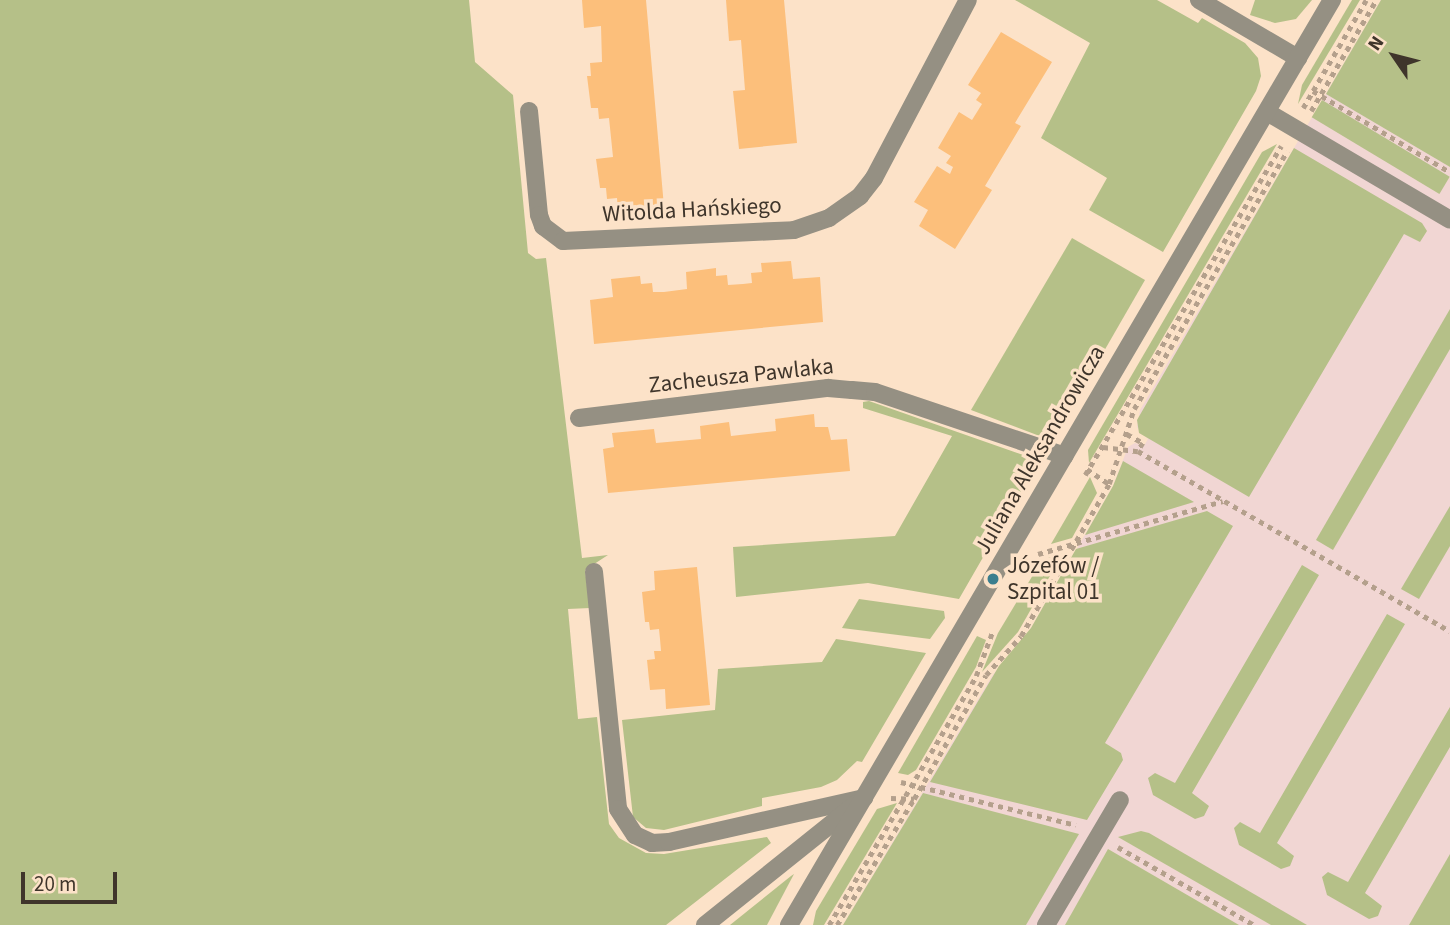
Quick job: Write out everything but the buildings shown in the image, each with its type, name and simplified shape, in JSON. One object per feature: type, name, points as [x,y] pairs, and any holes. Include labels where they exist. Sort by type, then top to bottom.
[{"type":"street","name":"Witolda Hańskiego","points":[[529,111],[539,215],[543,226],[563,241],[794,230],[829,218],[860,195],[874,178],[968,0]]},
{"type":"street","points":[[1199,0],[1298,58]]},
{"type":"street","name":"Juliana Aleksandrowicza","points":[[789,925],[1332,0]]},
{"type":"street","points":[[1267,112],[1450,220]]},
{"type":"street","name":"Zacheusza Pawlaka","points":[[579,418],[828,388],[875,392],[1065,456]]},
{"type":"street","points":[[594,572],[618,809],[635,835],[652,843],[669,842],[870,788]]},
{"type":"street","points":[[705,925],[870,788]]},
{"type":"street","points":[[1046,925],[1120,800]]},
{"type":"path","points":[[837,925],[986,675],[1021,636],[1109,484],[1134,409],[1366,0]]},
{"type":"path","points":[[1376,0],[1103,447],[1121,452],[1138,452],[1450,631]]},
{"type":"path","points":[[1313,91],[1450,172]]},
{"type":"path","points":[[1127,434],[1143,443],[1138,452]]},
{"type":"path","points":[[1065,456],[1109,484]]},
{"type":"path","points":[[1031,565],[1038,554],[1224,501]]},
{"type":"path","points":[[829,925],[976,676],[993,630]]},
{"type":"path","points":[[870,788],[911,784],[1085,828],[1254,925]]},
{"type":"path","points":[[870,788],[914,799]]},
{"type":"shaded area","points":[[1381,0],[1450,0],[1450,925],[843,925],[992,676],[1031,628],[1113,486],[1128,447],[1135,443],[1144,446],[1148,439],[1137,427],[1140,410]]},
{"type":"green space","points":[[0,0],[469,0],[475,62],[513,95],[528,253],[536,259],[546,258],[582,558],[608,555],[585,570],[590,608],[568,609],[578,719],[597,717],[609,824],[619,838],[646,853],[664,854],[767,837],[771,843],[666,925],[0,925]]},
{"type":"green space","points":[[1015,0],[1157,0],[1198,23],[1202,18],[1245,43],[1258,58],[1261,76],[1256,91],[1163,252],[1089,210],[1107,178],[1041,138],[1090,43]]},
{"type":"green space","points":[[1255,0],[1312,0],[1296,19],[1275,23],[1250,15]]},
{"type":"green space","points":[[1352,0],[1360,0],[1298,104],[1302,85]]},
{"type":"green space","points":[[1381,0],[1450,0],[1450,167],[1326,94]]},
{"type":"green space","points":[[1322,100],[1450,177],[1439,194],[1312,117]]},
{"type":"green space","points":[[1277,144],[1089,463],[1088,450],[1262,152]]},
{"type":"green space","points":[[1294,148],[1422,223],[1427,231],[1420,242],[1404,234],[1249,497],[1139,433],[1137,420]]},
{"type":"green space","points":[[1072,238],[1145,280],[1062,424],[1046,436],[1037,435],[971,410]]},
{"type":"green space","points":[[1450,309],[1450,349],[1333,550],[1316,540]]},
{"type":"green space","points":[[869,401],[1026,456],[1031,474],[959,599],[868,583],[736,597],[733,547],[895,536],[952,436],[863,408],[863,402]]},
{"type":"green space","points":[[1123,461],[1194,502],[1085,535],[1113,486]]},
{"type":"green space","points":[[1090,477],[1097,493],[1072,538],[1051,544]]},
{"type":"green space","points":[[1450,506],[1450,546],[1419,599],[1401,589]]},
{"type":"green space","points":[[1207,511],[1233,526],[1105,743],[1121,753],[1123,760],[1087,820],[930,782],[999,666],[1031,628],[1076,549]]},
{"type":"green space","points":[[1063,553],[1018,632],[982,672],[998,633],[1042,560]]},
{"type":"green space","points":[[1302,565],[1319,575],[1192,793],[1209,806],[1204,816],[1195,819],[1153,795],[1148,778],[1155,773],[1175,783]]},
{"type":"green space","points":[[859,599],[944,611],[945,618],[930,639],[842,628]]},
{"type":"green space","points":[[1387,614],[1405,624],[1277,843],[1294,856],[1290,866],[1281,869],[1239,845],[1234,828],[1240,822],[1260,833]]},
{"type":"green space","points":[[977,636],[986,640],[976,667],[916,770],[908,775],[898,773]]},
{"type":"green space","points":[[836,639],[926,653],[862,762],[857,761],[837,780],[821,787],[762,798],[762,806],[664,830],[646,828],[633,817],[622,720],[715,710],[718,669],[822,662]]},
{"type":"green space","points":[[1450,707],[1450,747],[1365,893],[1382,906],[1378,916],[1369,919],[1327,895],[1322,877],[1328,872],[1348,882]]},
{"type":"green space","points":[[923,793],[1079,834],[1026,925],[843,925]]},
{"type":"green space","points":[[897,803],[824,925],[813,925],[816,911],[877,809]]},
{"type":"green space","points":[[1141,831],[1149,833],[1307,925],[1271,925],[1118,837]]},
{"type":"green space","points":[[1108,849],[1239,925],[1065,925]]},
{"type":"green space","points":[[1450,854],[1450,925],[1409,925]]},
{"type":"green space","points":[[794,874],[767,925],[730,925],[791,876]]},
{"type":"place","name":"Józefów / Szpital 01","points":[[993,579]]}]
